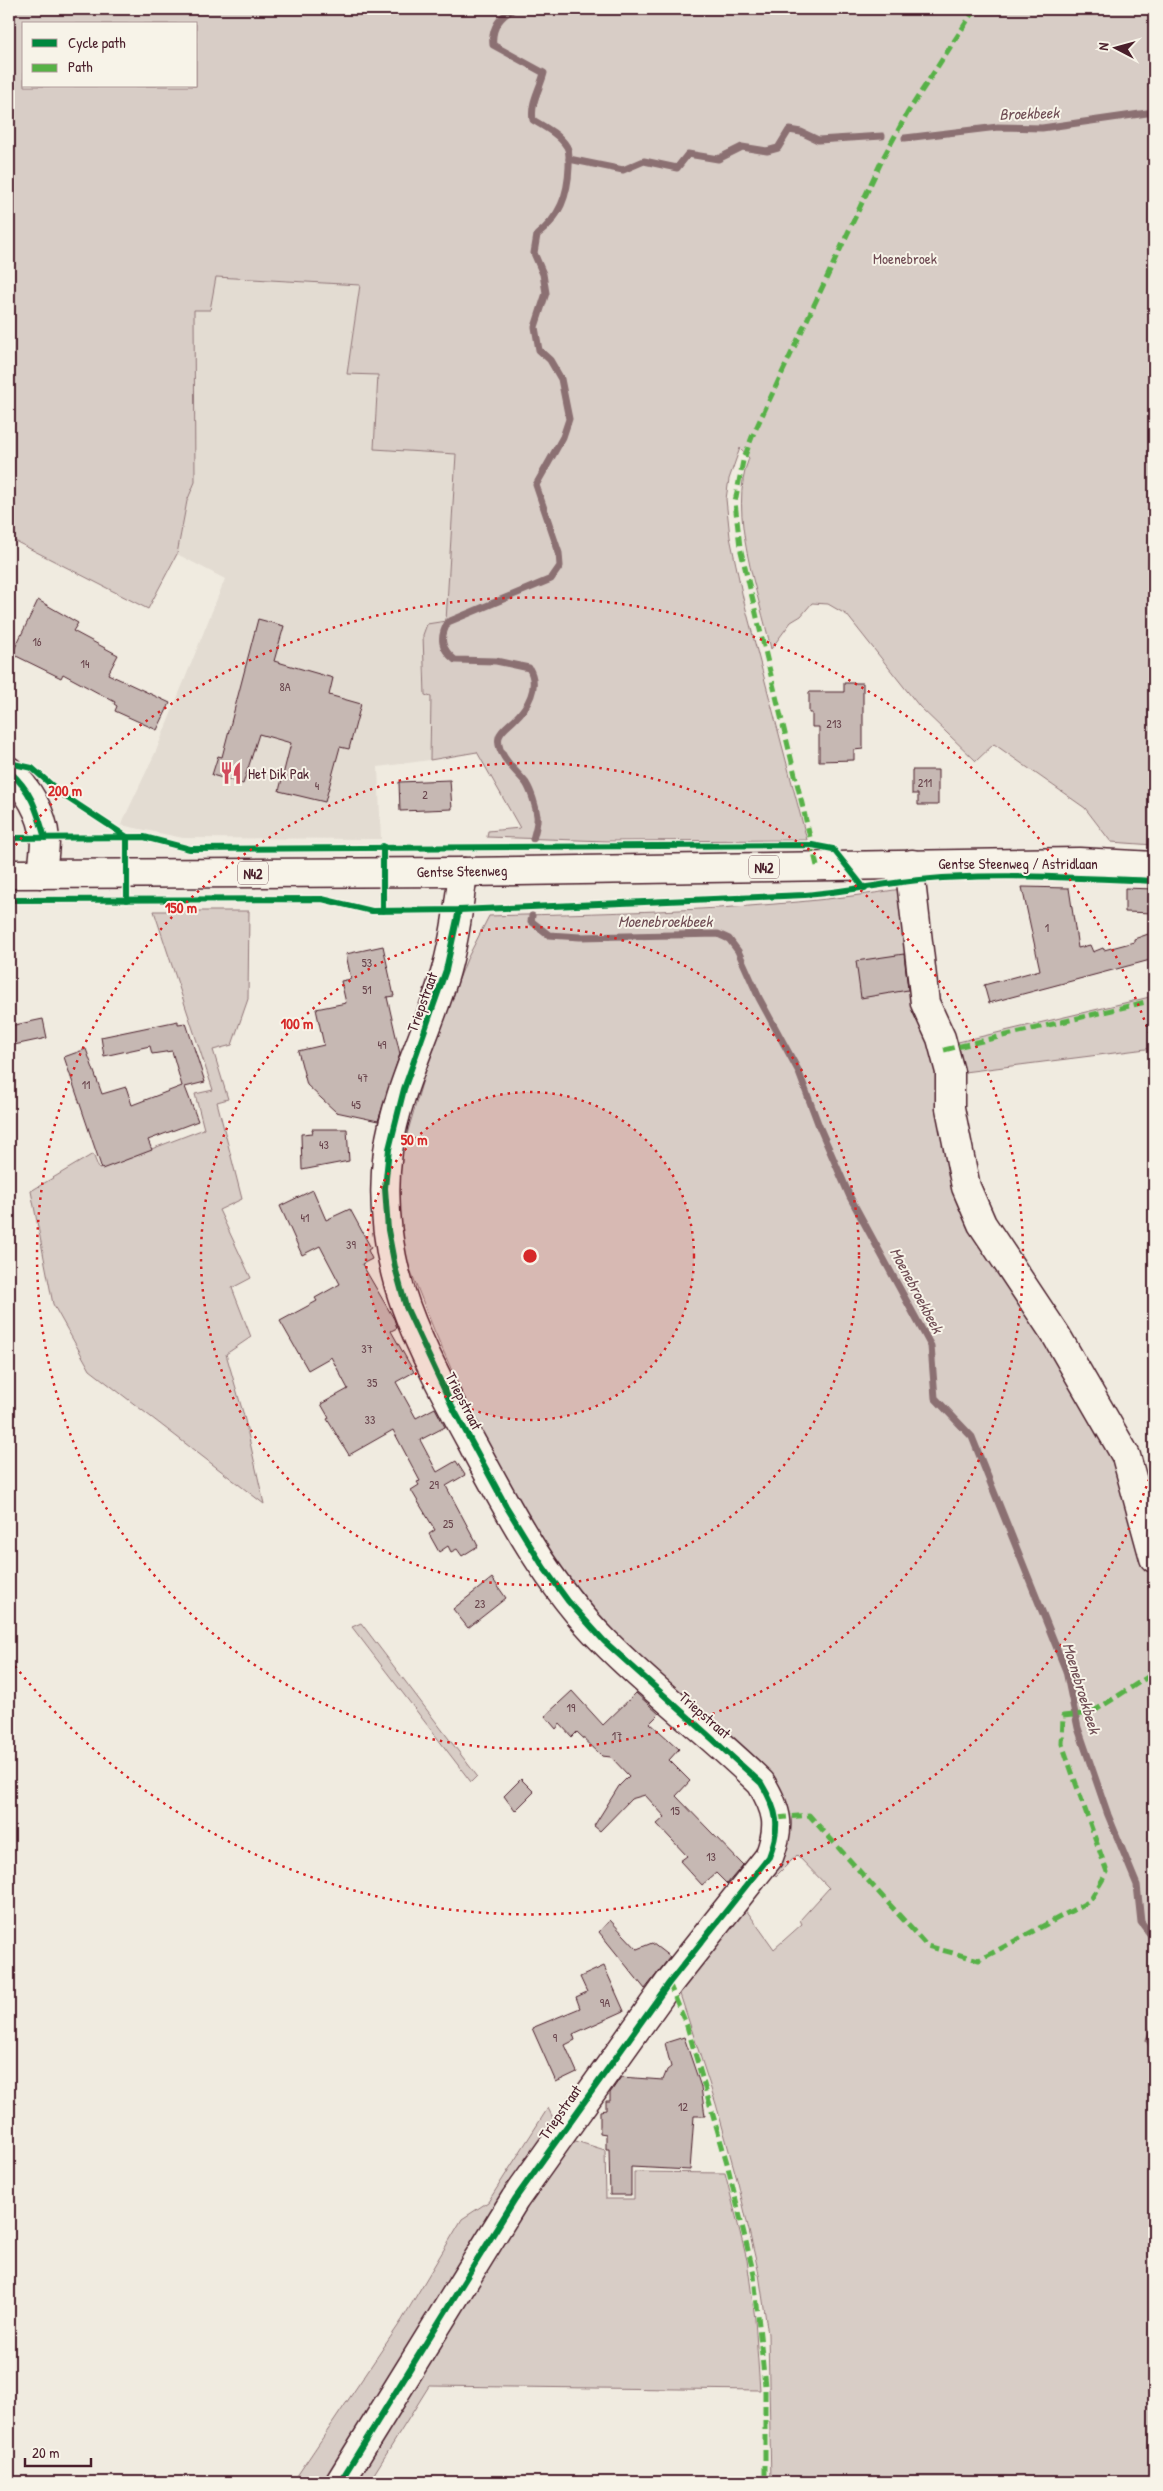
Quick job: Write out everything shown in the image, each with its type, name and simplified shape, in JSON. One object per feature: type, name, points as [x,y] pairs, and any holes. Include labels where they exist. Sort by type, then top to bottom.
[{"type":"street","points":[[9,771],[25,786],[36,808],[45,838],[42,874]]},
{"type":"street","name":"Gentse Steenweg / Astridlaan","points":[[882,865],[1078,862],[1154,866]]},
{"type":"street","points":[[912,864],[911,881],[925,1003],[941,1038],[950,1072],[950,1108],[966,1187],[982,1224],[1056,1335],[1126,1456],[1154,1558]]},
{"type":"street","name":"Gentse Steenweg","points":[[9,874],[463,872],[882,865]]},
{"type":"street","name":"Triepstraat","points":[[340,2482],[515,2199],[669,1983],[769,1856],[776,1838],[777,1818],[770,1798],[761,1783],[604,1641],[568,1601],[544,1568],[506,1506],[452,1406],[406,1307],[395,1267],[388,1230],[385,1188],[388,1149],[404,1089],[446,970],[458,910],[463,872]]},
{"type":"shaded area","points":[[215,277],[360,285],[347,373],[378,374],[374,448],[456,454],[446,621],[423,666],[425,695],[431,696],[430,760],[378,767],[381,839],[183,838],[121,825],[156,751],[225,579],[177,554],[187,501],[195,482],[194,310],[210,310]]},
{"type":"green space","name":"Moenebroek","points":[[9,9],[1154,9],[1154,845],[1111,842],[1085,808],[994,744],[976,761],[919,706],[847,615],[828,604],[812,603],[801,616],[791,622],[771,649],[747,554],[741,503],[743,480],[749,458],[740,448],[729,479],[726,499],[730,537],[743,598],[807,840],[607,841],[487,837],[488,831],[520,828],[477,752],[430,760],[431,697],[425,695],[423,635],[427,624],[446,621],[456,454],[374,449],[378,375],[347,374],[360,285],[216,277],[210,310],[194,310],[195,482],[187,501],[177,554],[148,609],[9,538]]},
{"type":"green space","points":[[901,889],[936,1060],[948,1144],[1104,1436],[1143,1537],[1154,1592],[1154,2482],[771,2482],[768,2334],[759,2274],[738,2183],[716,2104],[678,1988],[744,1907],[774,1949],[802,1924],[800,1920],[829,1888],[797,1855],[776,1876],[771,1870],[786,1824],[596,1616],[548,1556],[488,1452],[434,1330],[407,1261],[399,1226],[398,1165],[434,1042],[467,959],[489,916],[644,912],[747,906],[799,902]]},
{"type":"green space","points":[[154,911],[249,911],[248,999],[232,1045],[213,1050],[228,1099],[217,1102],[242,1199],[219,1210],[251,1278],[232,1288],[251,1337],[226,1354],[244,1416],[264,1504],[90,1370],[53,1304],[31,1191],[93,1154],[99,1169],[204,1129],[195,1094],[213,1090]]},
{"type":"green space","points":[[1154,996],[1154,1048],[964,1072],[958,1042]]},
{"type":"green space","points":[[361,1623],[477,1776],[471,1782],[352,1627]]},
{"type":"green space","points":[[548,2108],[555,2122],[325,2482],[293,2482],[402,2320],[462,2219],[488,2202]]},
{"type":"green space","points":[[569,2139],[605,2150],[606,2199],[634,2199],[634,2172],[725,2173],[747,2260],[755,2319],[760,2390],[429,2386],[369,2482],[346,2482]]},
{"type":"building","points":[[38,600],[78,623],[73,631],[118,655],[108,674],[170,703],[157,730],[115,711],[117,706],[114,704],[115,702],[63,674],[61,678],[12,654]]},
{"type":"building","points":[[258,619],[284,626],[274,661],[333,678],[329,695],[361,704],[349,749],[340,747],[325,802],[279,791],[291,743],[259,734],[243,784],[212,775],[218,756],[222,757]]},
{"type":"building","points":[[844,683],[863,683],[863,749],[854,750],[854,760],[819,761],[819,727],[812,727],[812,713],[809,713],[809,692],[844,692]]},
{"type":"building","points":[[912,770],[938,770],[938,805],[918,805],[918,794],[912,794]]},
{"type":"building","points":[[450,780],[452,809],[400,811],[399,782]]},
{"type":"building","points":[[1022,887],[1069,888],[1078,948],[1090,945],[1093,952],[1103,948],[1104,950],[1134,942],[1134,939],[1154,932],[1154,959],[989,1003],[984,985],[1040,970]]},
{"type":"building","points":[[1125,888],[1154,889],[1154,913],[1125,912]]},
{"type":"building","points":[[383,946],[394,996],[387,997],[400,1054],[378,1121],[336,1112],[307,1085],[298,1051],[324,1045],[316,1009],[346,1003],[341,981],[351,979],[346,954]]},
{"type":"building","points":[[904,954],[908,990],[861,998],[856,961]]},
{"type":"building","points":[[43,1019],[47,1038],[14,1045],[10,1026]]},
{"type":"building","points":[[178,1021],[178,1024],[186,1023],[205,1082],[185,1087],[198,1121],[148,1140],[152,1150],[102,1169],[64,1057],[86,1049],[102,1094],[126,1087],[132,1105],[182,1086],[172,1051],[152,1054],[150,1046],[104,1056],[101,1037]]},
{"type":"building","points":[[312,1129],[347,1129],[349,1161],[302,1170],[301,1134],[313,1133]]},
{"type":"building","points":[[313,1190],[326,1220],[350,1209],[371,1248],[368,1250],[372,1259],[362,1264],[394,1319],[397,1328],[391,1331],[414,1372],[396,1382],[416,1418],[435,1408],[445,1427],[420,1440],[437,1472],[456,1461],[465,1475],[446,1486],[478,1546],[462,1556],[457,1549],[451,1552],[448,1546],[439,1552],[429,1534],[435,1530],[411,1490],[419,1485],[417,1482],[420,1481],[393,1430],[349,1455],[327,1419],[329,1418],[321,1404],[348,1389],[331,1357],[308,1370],[280,1321],[317,1301],[315,1298],[340,1284],[320,1246],[302,1255],[280,1206]]},
{"type":"building","points":[[492,1578],[506,1598],[468,1628],[453,1609]]},
{"type":"building","points":[[572,1691],[603,1725],[636,1693],[659,1714],[650,1723],[679,1749],[669,1760],[690,1781],[676,1796],[743,1865],[727,1884],[716,1873],[702,1885],[680,1861],[687,1856],[657,1824],[665,1817],[645,1795],[631,1799],[600,1831],[594,1826],[619,1786],[629,1776],[611,1757],[602,1756],[577,1732],[572,1737],[560,1724],[556,1729],[545,1716]]},
{"type":"building","points":[[521,1779],[534,1792],[515,1811],[504,1796]]},
{"type":"building","points":[[610,1920],[637,1949],[652,1943],[670,1957],[645,1989],[599,1932]]},
{"type":"building","points":[[604,1966],[624,2011],[573,2034],[575,2040],[565,2045],[577,2072],[556,2082],[532,2028],[580,2008],[576,1997],[587,1992],[580,1977]]},
{"type":"building","points":[[684,2037],[701,2087],[705,2116],[694,2116],[690,2170],[631,2167],[631,2195],[610,2195],[609,2149],[606,2149],[606,2134],[600,2133],[600,2111],[606,2110],[606,2101],[610,2101],[610,2093],[621,2077],[663,2080],[667,2070],[671,2067],[665,2043]]},
{"type":"waterway","name":"Moenebroekbeek","points":[[514,9],[500,19],[497,24],[493,33],[493,45],[544,73],[534,102],[533,120],[560,139],[567,147],[569,154],[567,187],[561,205],[552,221],[537,235],[534,253],[543,274],[546,293],[535,327],[539,350],[550,360],[561,379],[569,419],[563,437],[536,485],[559,553],[560,566],[551,579],[448,622],[443,633],[443,643],[447,652],[455,660],[496,661],[529,668],[533,682],[531,696],[524,709],[501,732],[499,743],[503,756],[526,783],[536,808],[537,819],[533,839]]},
{"type":"waterway","name":"Broekbeek","points":[[905,138],[998,127],[1042,128],[1154,112]]},
{"type":"waterway","name":"Broekbeek","points":[[569,159],[623,170],[644,161],[677,168],[688,154],[718,159],[742,147],[767,151],[778,148],[789,130],[801,132],[818,140],[882,136]]},
{"type":"waterway","name":"Moenebroekbeek","points":[[532,916],[531,921],[549,935],[580,937],[718,934],[729,939],[738,951],[759,998],[798,1070],[819,1126],[850,1197],[931,1346],[935,1398],[972,1437],[1066,1671],[1078,1728],[1108,1815],[1137,1885],[1141,1922],[1154,1939]]},
{"type":"waterway","name":"Moenebroekbeek","points":[[1154,2028],[1149,2040],[1154,2049]]},
{"type":"marked path","points":[[817,866],[740,547],[735,502],[743,461],[752,437],[883,158],[908,112],[975,9]]},
{"type":"marked path","points":[[944,1050],[1154,1000]]},
{"type":"marked path","points":[[777,1818],[809,1815],[927,1946],[979,1960],[1090,1901],[1107,1872],[1062,1744],[1063,1716],[1091,1713],[1154,1673]]},
{"type":"marked path","points":[[669,1983],[687,2026],[727,2163],[754,2275],[765,2386],[765,2482]]},
{"type":"cycle path","points":[[9,763],[32,768],[63,795],[127,837]]},
{"type":"cycle path","points":[[9,771],[23,786],[32,801],[45,838]]},
{"type":"cycle path","points":[[127,837],[127,900]]},
{"type":"cycle path","points":[[9,838],[144,837],[190,849],[812,845],[833,849],[865,889]]},
{"type":"cycle path","points":[[383,846],[383,911]]},
{"type":"cycle path","points":[[9,900],[322,899],[372,911],[459,910],[805,895],[939,878],[1032,876],[1154,881]]},
{"type":"cycle path","points":[[340,2482],[515,2199],[669,1983],[769,1857],[776,1827],[776,1819],[771,1802],[761,1783],[604,1641],[568,1601],[544,1568],[506,1506],[452,1406],[406,1307],[395,1267],[388,1230],[385,1188],[389,1149],[404,1089],[446,970],[459,910]]},
{"type":"place","name":"Het Dik Pak","points":[[231,773]]}]
